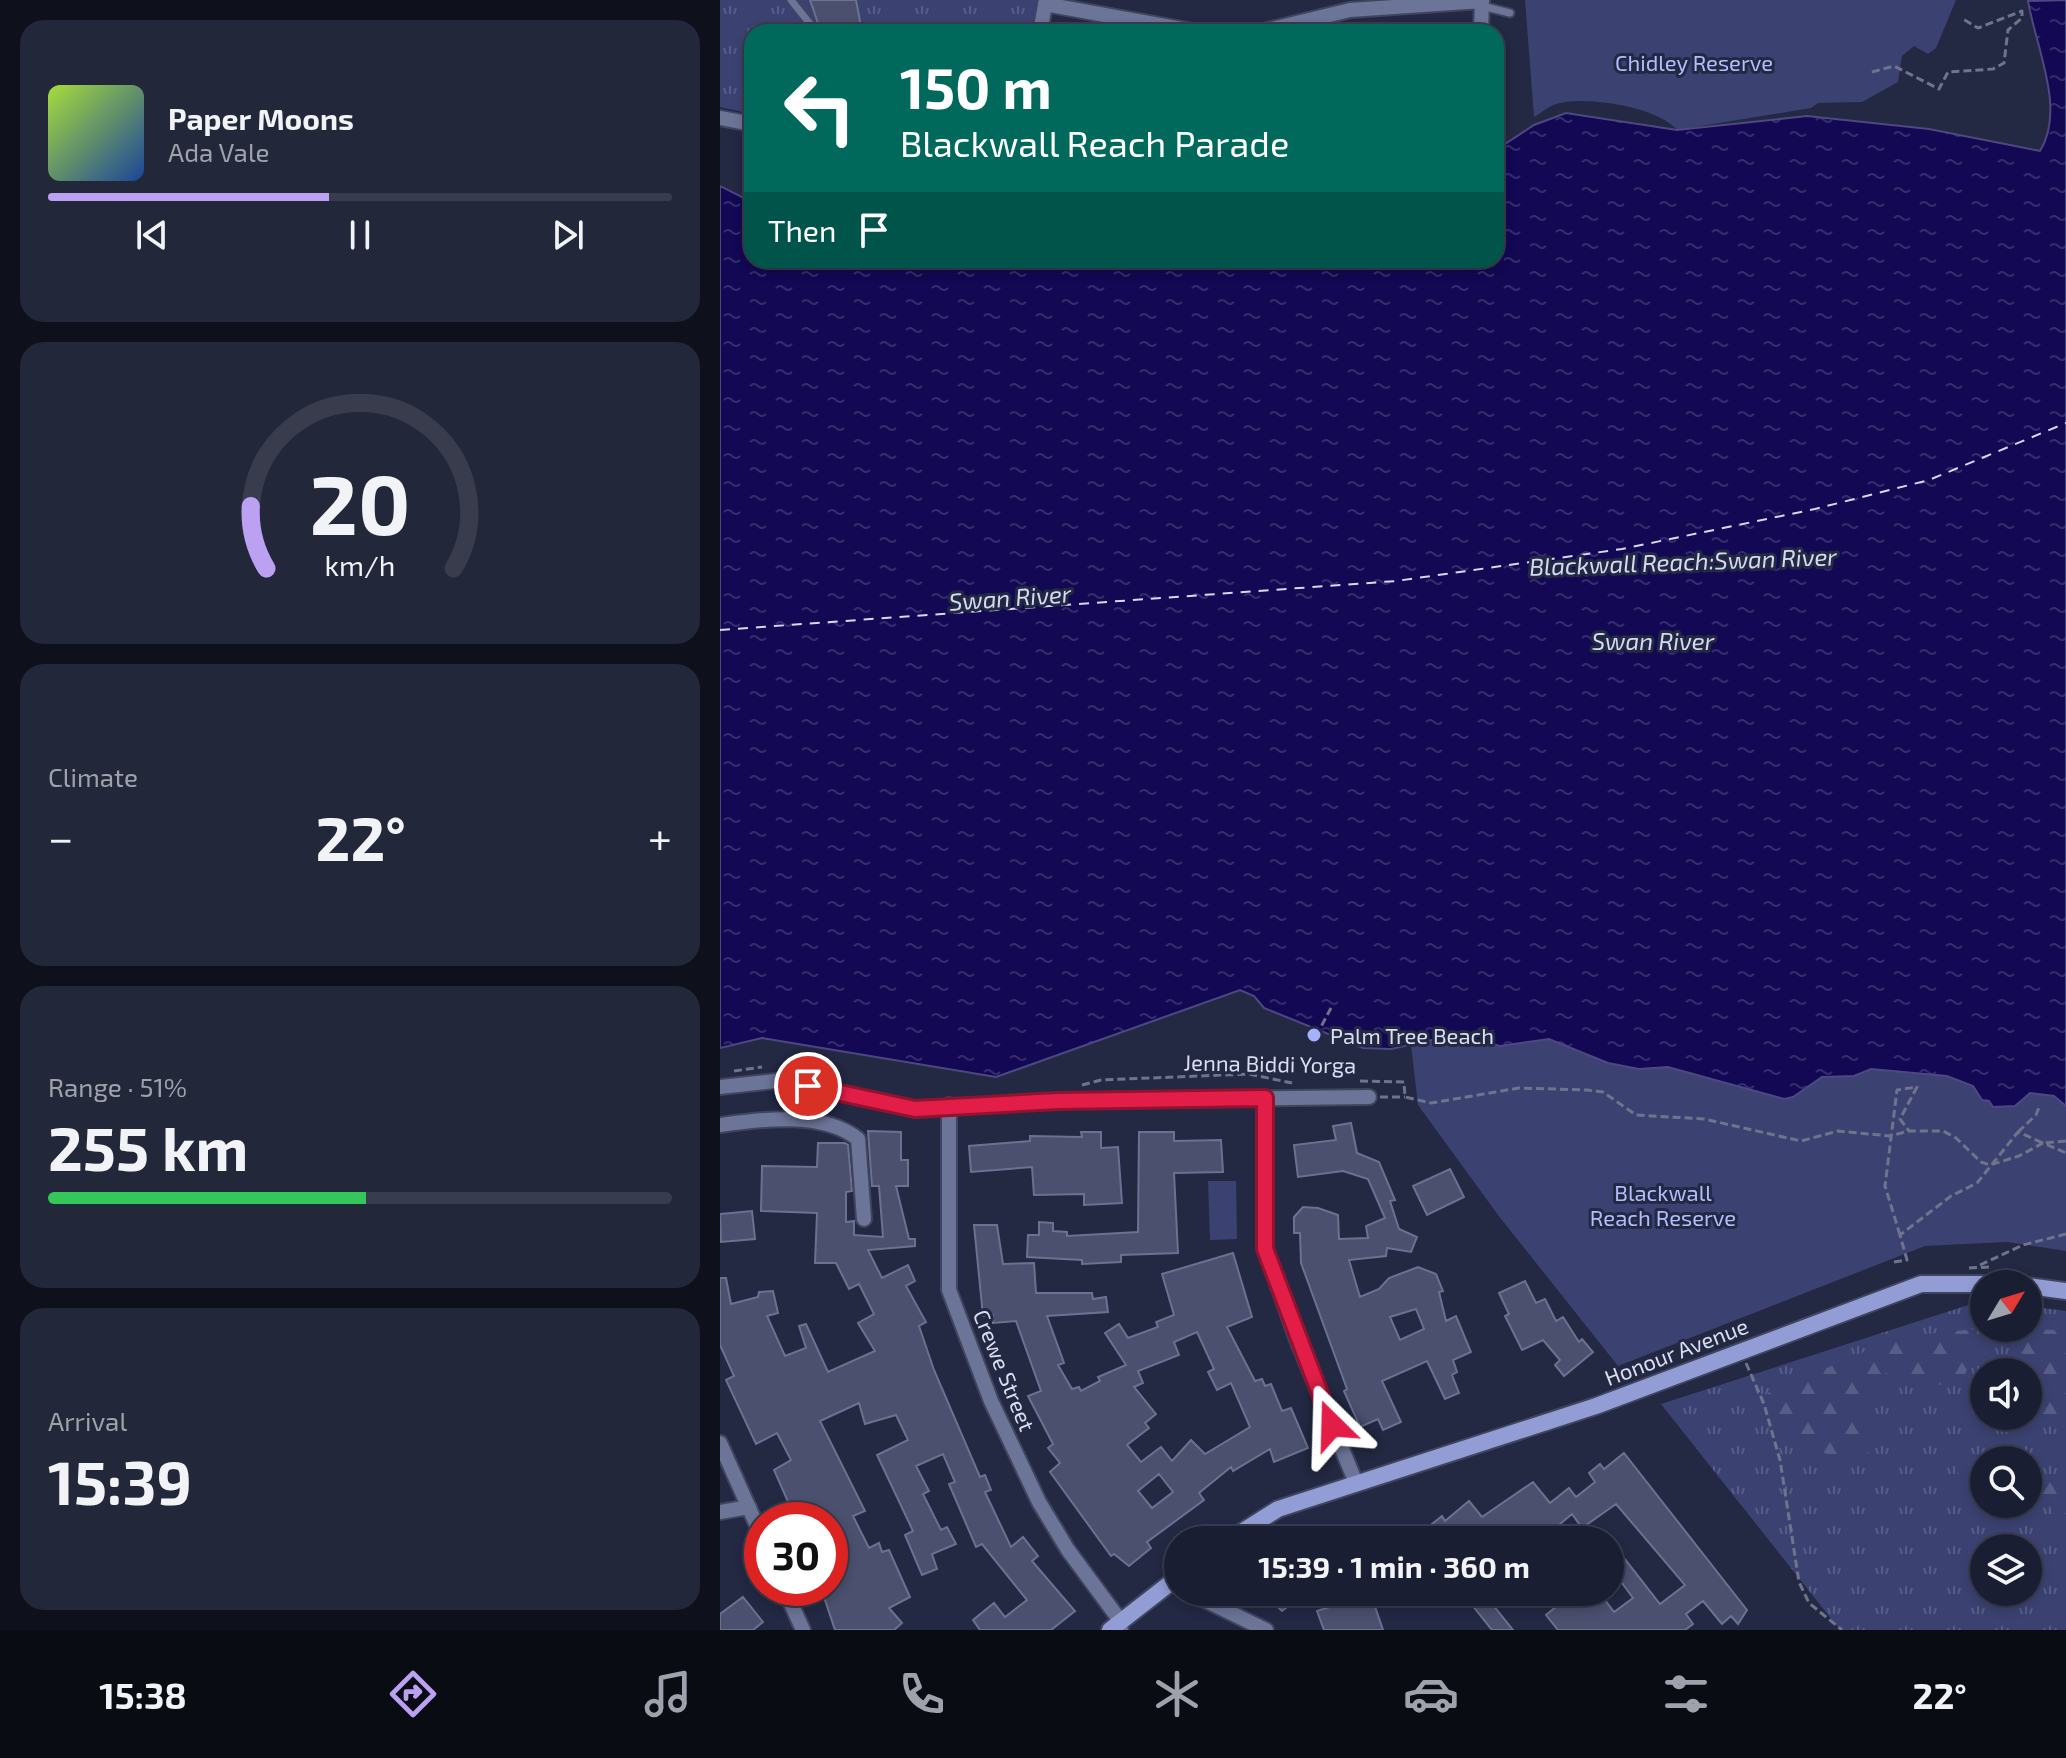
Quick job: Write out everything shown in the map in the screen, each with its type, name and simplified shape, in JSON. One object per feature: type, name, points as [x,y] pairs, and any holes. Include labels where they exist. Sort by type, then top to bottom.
[{"type":"street","points":[[1041,24],[1045,2],[1157,24]]},
{"type":"street","points":[[1293,24],[1350,10],[1482,2],[1481,24]]},
{"type":"street","points":[[720,118],[744,122]]},
{"type":"street","points":[[720,1087],[785,1080],[915,1109],[949,1105],[1369,1097]]},
{"type":"street","points":[[1265,1098],[1265,1249],[1296,1337],[1356,1483]]},
{"type":"street","name":"Crewe Street","points":[[949,1105],[949,1290],[991,1401],[1039,1502],[1116,1628]]},
{"type":"street","points":[[720,1125],[762,1119],[840,1125],[858,1139],[864,1219]]},
{"type":"street","name":"Honour Avenue","points":[[1251,1526],[1278,1509],[1596,1406],[1921,1284],[1970,1284]]},
{"type":"street","points":[[2042,1288],[2066,1291]]},
{"type":"street","points":[[720,1443],[747,1502]]},
{"type":"street","points":[[720,1512],[744,1508]]},
{"type":"street","points":[[1116,1628],[1164,1589]]},
{"type":"street","points":[[792,1606],[803,1630]]},
{"type":"street","points":[[1217,1606],[1266,1630]]},
{"type":"lane","points":[[791,0],[810,24]]},
{"type":"lane","points":[[1482,2],[1510,13]]},
{"type":"path","points":[[1872,72],[1894,66],[1939,89],[1948,72],[1993,69],[2004,63],[2008,30],[2022,18],[2022,11],[1978,28],[1963,19]]},
{"type":"path","points":[[1316,1036],[1331,1008]]},
{"type":"path","points":[[729,1073],[738,1069],[770,1068]]},
{"type":"path","name":"Jenna Biddi Yorga","points":[[1076,1087],[1101,1080],[1249,1074],[1296,1084]]},
{"type":"path","name":"Jenna Biddi Yorga","points":[[1352,1082],[1404,1082],[1405,1097],[1431,1103],[1519,1088],[1603,1092],[1636,1115],[1704,1119],[1801,1141],[1838,1131],[1890,1136],[1909,1131],[1943,1131],[1956,1138],[1981,1162],[1990,1165]]},
{"type":"path","points":[[1894,1262],[1907,1260],[1885,1186],[1890,1136],[1897,1090],[1917,1087],[1900,1119],[1909,1131]]},
{"type":"path","points":[[1369,1097],[1405,1097]]},
{"type":"path","points":[[1900,1235],[1951,1196],[1977,1183],[2018,1132],[2036,1115],[2040,1105]]},
{"type":"path","points":[[2018,1132],[2066,1153]]},
{"type":"path","points":[[1990,1165],[2019,1156],[2043,1143],[2066,1141]]},
{"type":"path","points":[[1977,1267],[2023,1245],[2066,1234]]},
{"type":"path","points":[[1741,1350],[1764,1404],[1780,1460],[1799,1582],[1809,1603],[1842,1630]]},
{"type":"green space","points":[[720,0],[1038,0],[1034,24],[744,24],[744,112],[720,107]]},
{"type":"green space","name":"Chidley Reserve","points":[[1525,0],[1956,0],[1936,48],[1928,54],[1914,46],[1902,56],[1898,82],[1862,102],[1818,103],[1811,108],[1677,130],[1668,122],[1638,109],[1602,102],[1556,104],[1534,117]]},
{"type":"green space","name":"Blackwall Reach Reserve","points":[[1454,1035],[1500,1046],[1549,1039],[1608,1063],[1639,1069],[1668,1066],[1784,1099],[1794,1097],[1822,1077],[1854,1076],[1871,1069],[1947,1076],[1973,1086],[1989,1101],[2015,1106],[2030,1093],[2054,1096],[2066,1106],[2066,1251],[2007,1242],[1925,1246],[1618,1366],[1498,1215],[1418,1105],[1411,1045]]},
{"type":"green space","points":[[1208,1181],[1236,1181],[1237,1239],[1210,1240]]},
{"type":"green space","points":[[1970,1305],[1970,1342],[2042,1342],[2042,1308],[2066,1311],[2066,1630],[1840,1630],[1661,1404]]},
{"type":"green space","points":[[1970,1330],[1970,1342],[1975,1342],[1975,1356],[1970,1358],[1970,1365],[1962,1379],[1934,1386],[1896,1371],[1872,1376],[1862,1401],[1871,1438],[1866,1465],[1814,1450],[1780,1430],[1772,1418],[1768,1393],[1899,1337]]},
{"type":"green space","points":[[2042,1330],[2066,1330],[2066,1432],[2042,1424],[2042,1358],[2020,1358],[2005,1342],[2042,1342]]},
{"type":"green space","points":[[1966,1459],[1970,1459],[1970,1487],[1964,1483],[1957,1471]]},
{"type":"green space","points":[[2042,1474],[2066,1482],[2066,1520],[2055,1516],[2042,1493]]},
{"type":"water","name":"Swan River","points":[[2066,0],[2066,1106],[2054,1096],[2030,1093],[2015,1106],[1993,1107],[1989,1101],[1982,1100],[1973,1086],[1947,1076],[1871,1069],[1854,1076],[1822,1077],[1793,1097],[1784,1099],[1668,1067],[1639,1069],[1608,1063],[1549,1039],[1500,1046],[1454,1035],[1391,1049],[1363,1048],[1264,1008],[1254,996],[1240,990],[996,1077],[762,1038],[720,1048],[720,186],[744,198],[744,268],[1504,268],[1504,145],[1534,125],[1566,113],[1677,130],[1807,116],[1929,129],[2040,151],[2047,134],[2050,97],[2028,1]]},
{"type":"building","points":[[810,0],[856,0],[860,24],[818,24]]},
{"type":"building","points":[[1351,1123],[1357,1153],[1379,1162],[1395,1200],[1390,1201],[1399,1229],[1417,1237],[1411,1252],[1387,1248],[1386,1256],[1349,1260],[1360,1297],[1379,1289],[1389,1278],[1418,1267],[1436,1274],[1443,1291],[1439,1292],[1446,1321],[1456,1316],[1471,1352],[1453,1360],[1457,1372],[1452,1375],[1459,1393],[1445,1399],[1427,1361],[1382,1381],[1401,1422],[1383,1430],[1378,1419],[1360,1427],[1344,1391],[1347,1389],[1301,1263],[1300,1233],[1294,1233],[1294,1217],[1303,1207],[1338,1215],[1339,1239],[1368,1238],[1366,1226],[1385,1218],[1368,1179],[1343,1171],[1298,1177],[1294,1145],[1336,1140],[1333,1126]],"holes":[[[1416,1309],[1424,1329],[1400,1340],[1390,1317]]]},
{"type":"building","points":[[868,1131],[901,1132],[901,1160],[908,1160],[908,1186],[896,1186],[909,1239],[915,1239],[915,1246],[868,1250],[882,1278],[908,1265],[915,1281],[906,1286],[926,1322],[919,1326],[934,1370],[980,1477],[985,1475],[991,1490],[985,1492],[1011,1547],[1023,1537],[1038,1556],[1032,1561],[1075,1611],[1051,1630],[980,1630],[973,1620],[994,1603],[1005,1617],[1027,1600],[982,1544],[976,1547],[949,1484],[955,1482],[943,1454],[916,1466],[929,1491],[923,1494],[941,1530],[947,1527],[956,1544],[932,1554],[937,1569],[922,1575],[905,1535],[913,1531],[877,1455],[908,1440],[896,1415],[865,1424],[859,1403],[820,1421],[865,1511],[853,1516],[869,1548],[879,1543],[882,1552],[889,1550],[910,1597],[889,1608],[902,1623],[894,1630],[835,1630],[827,1606],[848,1606],[848,1502],[788,1502],[774,1470],[791,1460],[777,1433],[756,1444],[726,1380],[734,1376],[720,1345],[720,1278],[726,1278],[731,1304],[758,1297],[759,1292],[773,1291],[778,1313],[767,1316],[785,1356],[806,1348],[799,1326],[806,1324],[828,1372],[875,1351],[858,1323],[874,1314],[859,1284],[849,1289],[836,1263],[815,1263],[817,1213],[761,1211],[762,1166],[817,1167],[818,1143],[845,1143],[848,1145],[852,1191],[846,1192],[846,1222],[854,1221],[854,1235],[883,1237],[879,1186],[872,1186]]},
{"type":"building","points":[[1081,1132],[1101,1132],[1101,1148],[1118,1147],[1122,1203],[1084,1205],[1084,1194],[1034,1195],[1032,1167],[971,1172],[969,1146],[1030,1141],[1030,1136],[1082,1137]]},
{"type":"building","points":[[1139,1132],[1174,1132],[1174,1141],[1221,1140],[1223,1172],[1174,1173],[1178,1253],[1121,1255],[1121,1262],[1082,1264],[1082,1260],[1027,1257],[1028,1235],[1039,1235],[1039,1222],[1053,1223],[1053,1231],[1067,1232],[1067,1236],[1138,1232]]},
{"type":"building","points":[[1450,1169],[1464,1197],[1427,1215],[1413,1186]]},
{"type":"building","points":[[752,1211],[755,1239],[721,1242],[720,1214]]},
{"type":"building","points":[[974,1225],[997,1225],[1003,1264],[1034,1263],[1036,1293],[1092,1293],[1093,1299],[1106,1297],[1108,1312],[1047,1316],[1064,1363],[1058,1365],[1072,1389],[1079,1387],[1081,1391],[1100,1381],[1098,1377],[1126,1365],[1105,1333],[1119,1324],[1128,1338],[1158,1327],[1156,1322],[1174,1315],[1162,1274],[1233,1253],[1252,1317],[1227,1327],[1255,1381],[1262,1379],[1265,1386],[1271,1384],[1282,1411],[1291,1408],[1308,1448],[1274,1462],[1270,1449],[1233,1471],[1231,1467],[1199,1493],[1204,1500],[1169,1526],[1164,1526],[1164,1529],[1147,1542],[1151,1548],[1129,1566],[1114,1554],[1111,1556],[1050,1472],[1060,1463],[1048,1448],[1053,1444],[1028,1396],[1041,1391],[1016,1321],[993,1323],[993,1315],[983,1316]],"holes":[[[1197,1332],[1214,1369],[1208,1372],[1217,1390],[1231,1383],[1250,1427],[1205,1454],[1191,1440],[1172,1461],[1161,1447],[1141,1462],[1127,1445],[1149,1428],[1145,1423],[1156,1414],[1134,1387],[1143,1383],[1138,1371],[1179,1355],[1174,1342]],[[1159,1474],[1173,1492],[1152,1508],[1138,1491]]]},
{"type":"building","points":[[1525,1281],[1536,1303],[1545,1299],[1556,1321],[1563,1317],[1579,1342],[1582,1339],[1593,1352],[1564,1376],[1555,1365],[1560,1360],[1543,1340],[1522,1350],[1505,1316],[1509,1314],[1499,1293]]},
{"type":"building","points":[[1624,1453],[1747,1610],[1738,1624],[1731,1616],[1722,1624],[1703,1601],[1686,1614],[1693,1624],[1685,1630],[1558,1630],[1546,1615],[1557,1606],[1610,1606],[1614,1612],[1633,1598],[1624,1586],[1624,1558],[1660,1604],[1685,1585],[1616,1504],[1585,1526],[1581,1526],[1572,1514],[1558,1526],[1430,1526],[1442,1516],[1445,1521],[1469,1501],[1482,1517],[1533,1482],[1550,1503],[1569,1488],[1576,1497],[1595,1482],[1589,1473],[1600,1464],[1604,1469]]},
{"type":"building","points":[[743,1597],[744,1606],[750,1606],[763,1622],[753,1630],[720,1630],[720,1614]]},
{"type":"building","points":[[1333,1606],[1375,1606],[1383,1630],[1324,1630],[1317,1611]]},
{"type":"building","points":[[1473,1606],[1494,1606],[1513,1630],[1492,1630]]},
{"type":"ferry route","points":[[720,630],[1396,581],[1622,549],[1815,509],[1929,480],[2066,423]]},
{"type":"place","name":"Palm Tree Beach","points":[[1314,1035]]},
{"type":"route","points":[[808,1086],[915,1109],[1058,1101],[1265,1098],[1265,1249],[1332,1425]]},
{"type":"water label","name":"Blackwall Reach:Swan River","points":[[1683,561]]}]
